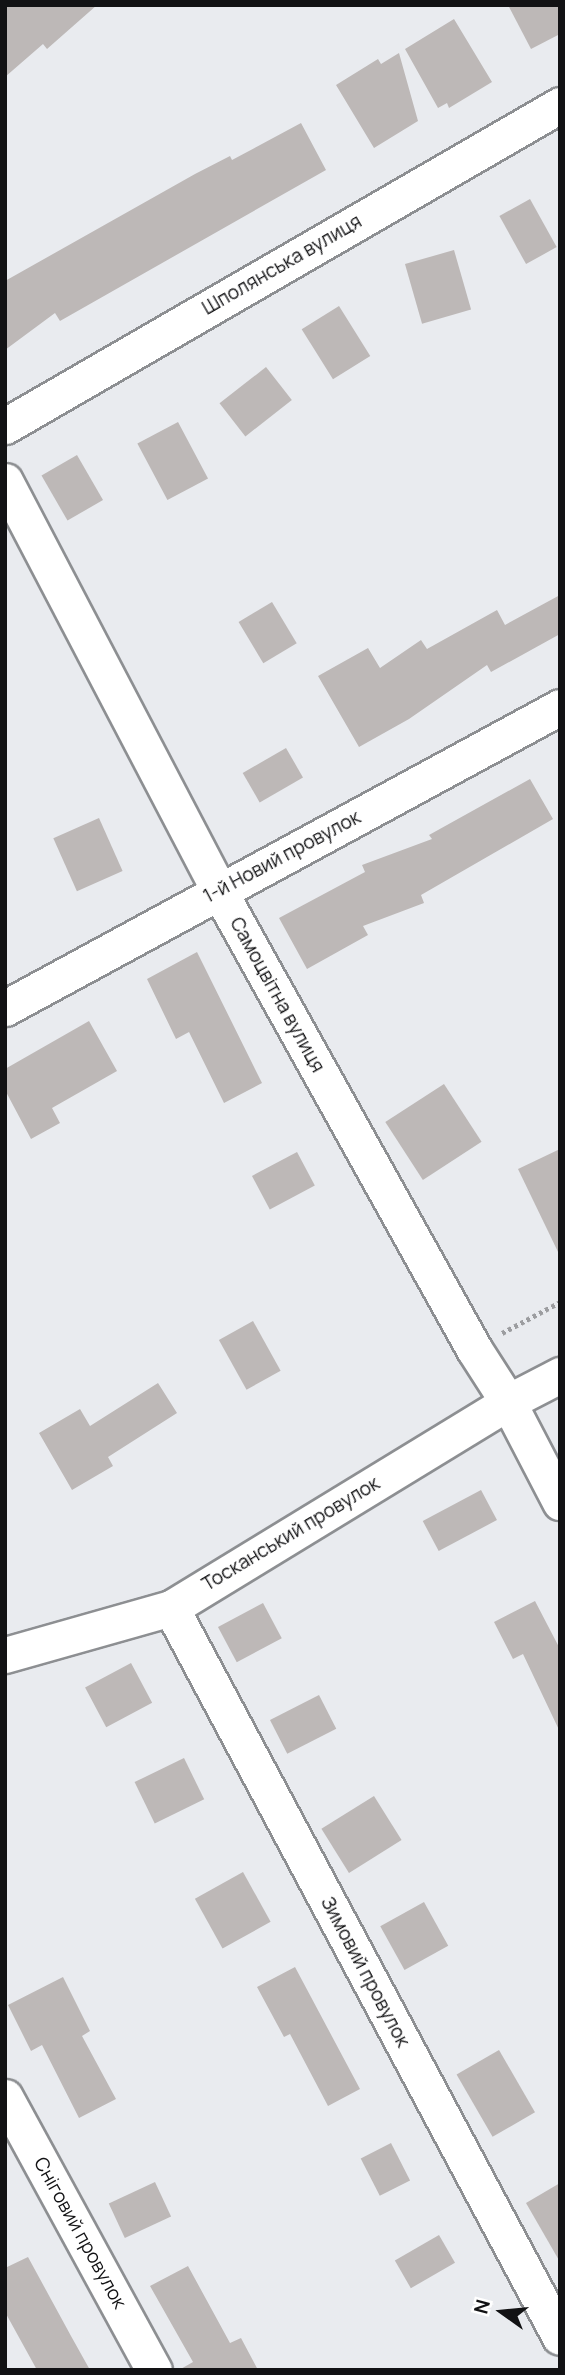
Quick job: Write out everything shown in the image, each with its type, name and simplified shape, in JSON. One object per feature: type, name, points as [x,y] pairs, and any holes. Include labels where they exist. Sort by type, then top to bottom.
[{"type":"street","name":"Шполянська вулиця","points":[[5,426],[560,105]]},
{"type":"street","name":"Самоцвітна вулиця","points":[[5,481],[219,891],[474,1349],[508,1402],[560,1502]]},
{"type":"street","name":"1-й Новий провулок","points":[[5,1008],[560,708]]},
{"type":"street","name":"Тосканський провулок","points":[[5,1655],[171,1608],[508,1402],[560,1375]]},
{"type":"street","name":"Зимовий провулок","points":[[171,1608],[560,2337]]},
{"type":"street","name":"Сніговий провулок","points":[[5,2097],[154,2370]]},
{"type":"path","points":[[474,1349],[560,1302]]},
{"type":"building","points":[[5,5],[97,5],[47,49],[43,44],[5,77]]},
{"type":"building","points":[[508,5],[560,5],[560,34],[531,49]]},
{"type":"building","points":[[454,19],[492,82],[449,108],[447,103],[438,108],[405,49]]},
{"type":"building","points":[[399,53],[418,121],[374,148],[336,85],[378,59],[381,64]]},
{"type":"building","points":[[301,123],[326,170],[60,321],[55,313],[5,350],[5,281],[195,174],[230,156],[232,160]]},
{"type":"building","points":[[530,199],[557,247],[526,264],[499,216]]},
{"type":"building","points":[[454,250],[471,310],[422,324],[405,264]]},
{"type":"building","points":[[339,306],[370,356],[333,379],[302,329]]},
{"type":"building","points":[[266,367],[292,400],[245,436],[220,403]]},
{"type":"building","points":[[178,422],[208,479],[167,500],[137,444]]},
{"type":"building","points":[[77,455],[103,500],[67,521],[41,475]]},
{"type":"building","points":[[560,595],[560,634],[491,672],[487,665],[409,719],[359,747],[318,676],[368,648],[380,668],[421,640],[427,649],[497,610],[505,625]]},
{"type":"building","points":[[272,602],[297,643],[263,663],[239,622]]},
{"type":"building","points":[[286,748],[303,777],[260,802],[243,773]]},
{"type":"building","points":[[530,779],[553,819],[421,895],[424,903],[363,926],[368,935],[307,969],[279,918],[365,872],[362,865],[432,839],[429,835]]},
{"type":"building","points":[[99,818],[123,871],[77,891],[53,838]]},
{"type":"building","points":[[197,952],[262,1083],[224,1103],[189,1032],[176,1039],[147,979]]},
{"type":"building","points":[[89,1021],[117,1071],[52,1108],[60,1123],[31,1139],[5,1090],[5,1069]]},
{"type":"building","points":[[444,1084],[482,1142],[423,1180],[385,1122]]},
{"type":"building","points":[[560,1149],[560,1256],[518,1169]]},
{"type":"building","points":[[297,1152],[315,1186],[270,1209],[252,1176]]},
{"type":"building","points":[[253,1321],[281,1371],[247,1390],[219,1340]]},
{"type":"building","points":[[158,1383],[177,1413],[108,1457],[113,1466],[72,1490],[39,1433],[80,1409],[90,1426]]},
{"type":"building","points":[[481,1490],[497,1520],[439,1551],[423,1521]]},
{"type":"building","points":[[535,1601],[560,1649],[560,1732],[523,1654],[513,1659],[494,1622]]},
{"type":"building","points":[[263,1603],[282,1638],[237,1662],[218,1627]]},
{"type":"building","points":[[131,1663],[152,1703],[106,1727],[85,1687]]},
{"type":"building","points":[[319,1695],[336,1729],[287,1754],[270,1720]]},
{"type":"building","points":[[184,1758],[204,1799],[155,1823],[135,1782]]},
{"type":"building","points":[[374,1796],[402,1840],[349,1873],[321,1829]]},
{"type":"building","points":[[243,1872],[271,1922],[223,1949],[195,1899]]},
{"type":"building","points":[[424,1902],[448,1946],[405,1970],[380,1926]]},
{"type":"building","points":[[295,1967],[360,2089],[328,2106],[290,2034],[284,2037],[257,1987]]},
{"type":"building","points":[[63,1977],[90,2031],[82,2036],[116,2099],[79,2118],[42,2045],[31,2051],[8,2005]]},
{"type":"building","points":[[499,2050],[535,2112],[493,2137],[457,2074]]},
{"type":"building","points":[[391,2143],[410,2180],[380,2196],[361,2158]]},
{"type":"building","points":[[155,2182],[171,2216],[125,2238],[109,2204]]},
{"type":"building","points":[[560,2183],[560,2262],[526,2203]]},
{"type":"building","points":[[439,2235],[455,2263],[411,2288],[395,2260]]},
{"type":"building","points":[[28,2257],[90,2370],[37,2370],[5,2312],[5,2268]]},
{"type":"building","points":[[188,2266],[230,2343],[241,2338],[258,2370],[179,2370],[193,2362],[150,2286]]}]
